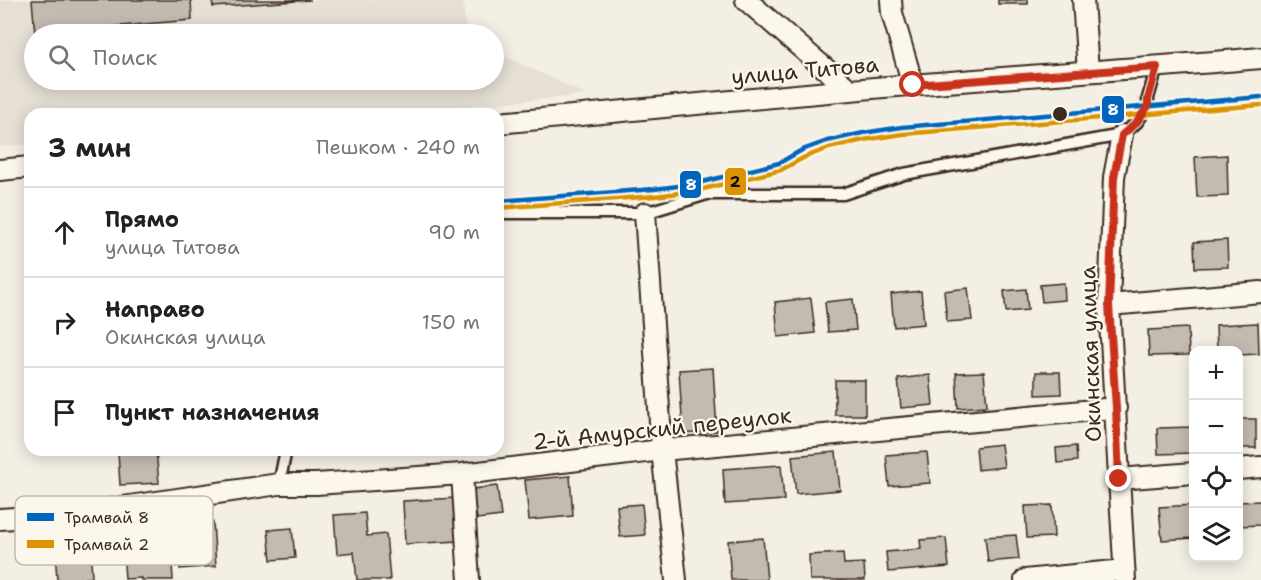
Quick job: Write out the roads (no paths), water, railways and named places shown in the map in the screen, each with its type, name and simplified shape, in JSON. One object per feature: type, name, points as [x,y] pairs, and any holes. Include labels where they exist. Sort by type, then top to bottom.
[{"type":"street","points":[[746,0],[850,90]]},
{"type":"street","points":[[891,0],[892,13],[913,85]]},
{"type":"street","points":[[1083,0],[1088,71]]},
{"type":"street","name":"улица Титова","points":[[504,122],[850,90],[1261,58]]},
{"type":"street","name":"Окинская улица","points":[[1122,135],[1114,177],[1109,305],[1125,575]]},
{"type":"street","points":[[0,170],[24,168]]},
{"type":"street","points":[[645,213],[662,450],[676,580]]},
{"type":"street","points":[[1109,305],[1261,292]]},
{"type":"street","name":"2-й Амурский переулок","points":[[197,496],[279,484],[316,484],[462,474],[662,450],[1116,408]]},
{"type":"street","points":[[1243,469],[1261,467]]},
{"type":"street","points":[[1119,479],[1189,473]]},
{"type":"street","points":[[462,474],[469,580]]},
{"type":"street","name":"2-й Амурский переулок","points":[[0,519],[15,518]]},
{"type":"street","points":[[1025,580],[1125,575]]},
{"type":"lane","points":[[504,213],[645,213],[707,194],[843,194],[904,174],[1122,135],[1137,122],[1148,106],[1157,67]]},
{"type":"lane","points":[[279,484],[285,456]]},
{"type":"tram line","name":"8","points":[[504,201],[694,184],[779,163],[802,150],[827,141],[902,127],[1261,97]]},
{"type":"tram line","name":"2","points":[[504,208],[695,191],[781,170],[805,157],[829,148],[903,134],[1261,105]]}]
